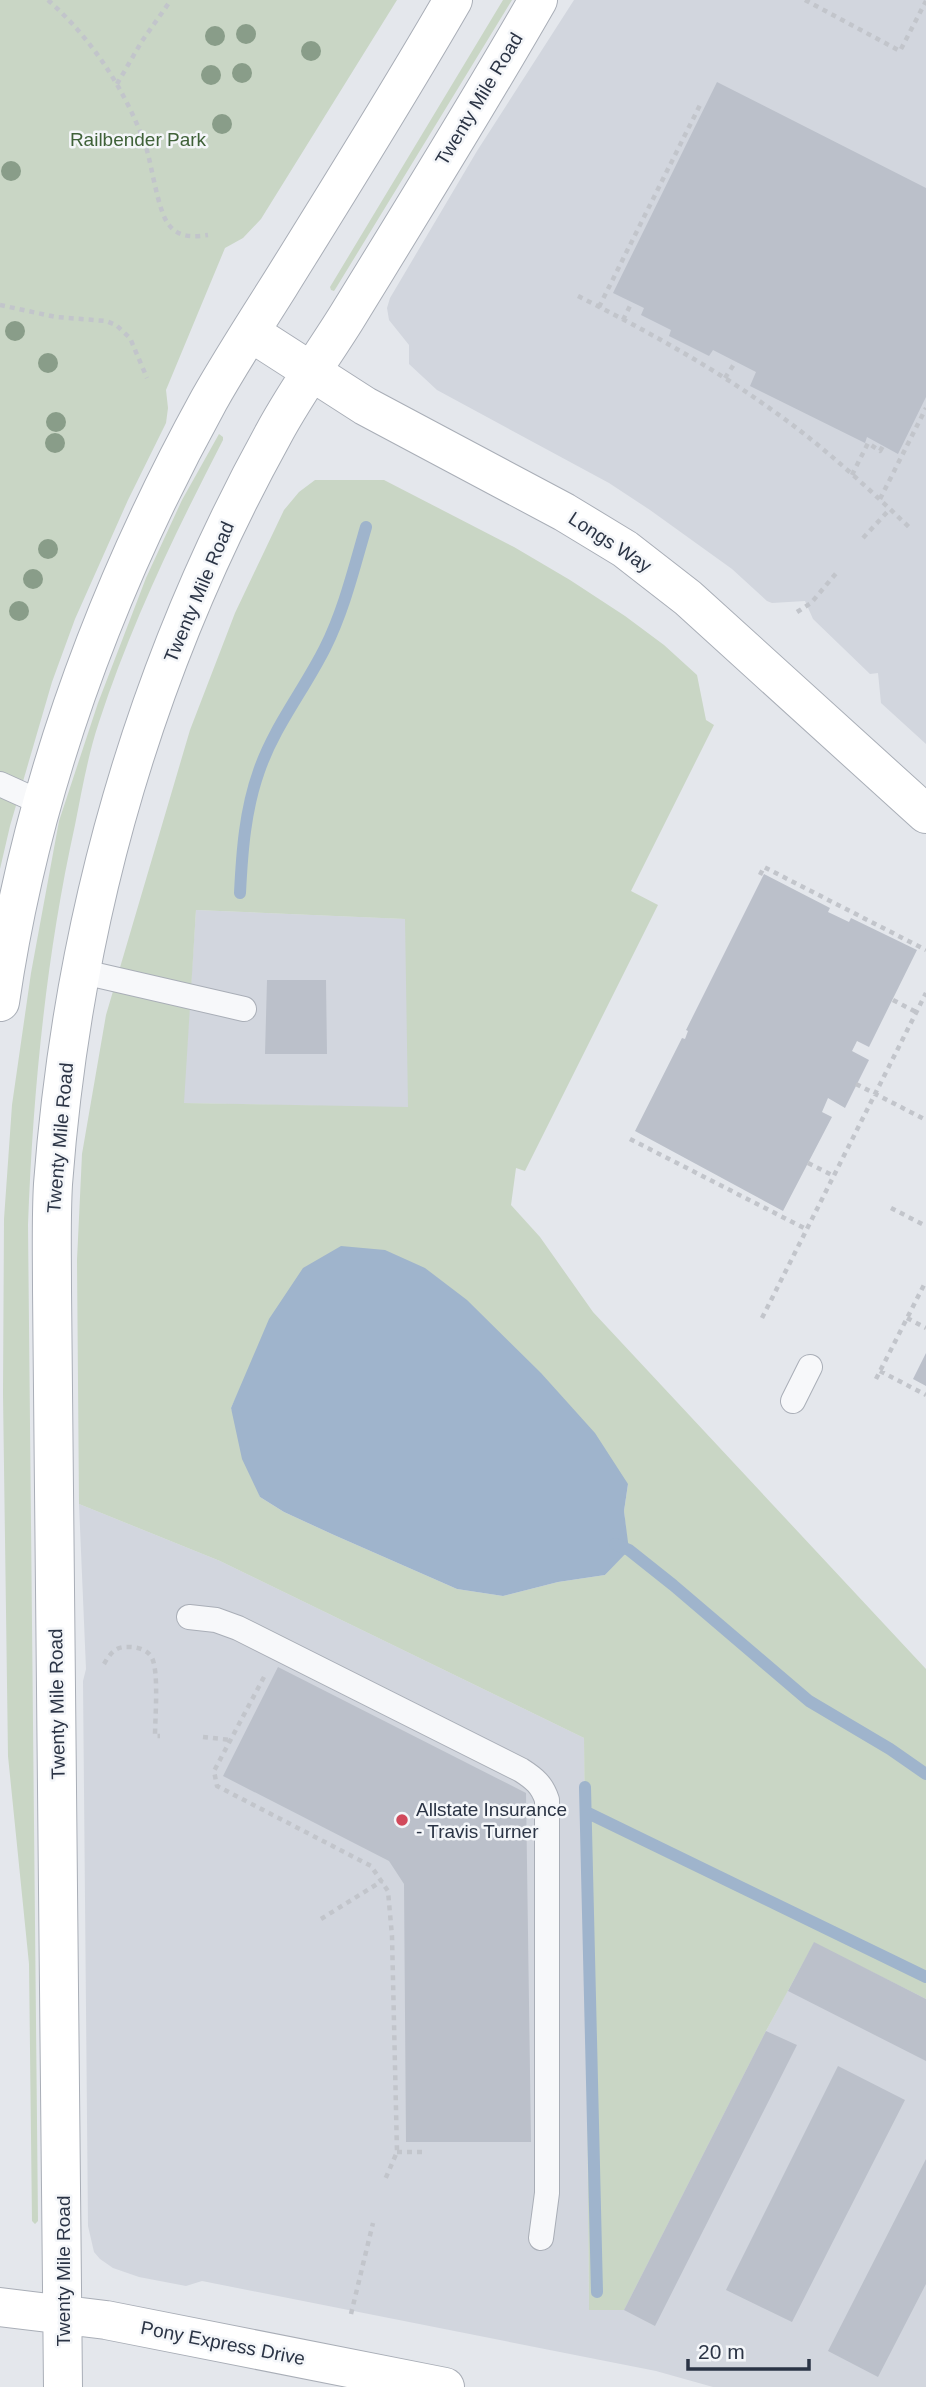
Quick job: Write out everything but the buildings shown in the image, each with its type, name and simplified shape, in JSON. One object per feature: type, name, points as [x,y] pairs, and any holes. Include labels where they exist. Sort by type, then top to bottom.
[{"type":"main road","points":[[0,1002],[21,886],[42,803],[75,698],[139,535],[210,398],[453,0]]},
{"type":"main road","name":"Twenty Mile Road","points":[[63,2387],[53,1200],[65,1064],[79,971],[116,819],[137,746],[207,567],[275,431],[538,0]]},
{"type":"main road","name":"Longs Way","points":[[250,332],[365,406],[564,512],[625,549],[688,598],[926,814]]},
{"type":"main road","name":"Pony Express Drive","points":[[0,2307],[106,2320],[445,2387]]},
{"type":"lane","points":[[0,784],[42,803]]},
{"type":"lane","points":[[79,971],[244,1009]]},
{"type":"lane","points":[[793,1401],[810,1367]]},
{"type":"lane","points":[[189,1617],[216,1620],[238,1628],[522,1770],[543,1789],[547,1800],[547,2193],[541,2238]]},
{"type":"path","points":[[48,0],[90,44],[117,84],[146,148],[167,224],[184,236],[208,235]]},
{"type":"path","points":[[117,84],[142,41],[171,0]]},
{"type":"path","points":[[805,0],[900,51],[926,1]]},
{"type":"path","points":[[600,307],[700,104]]},
{"type":"path","points":[[578,296],[725,378],[774,411],[911,528]]},
{"type":"path","points":[[623,320],[632,302]]},
{"type":"path","points":[[0,306],[46,316],[106,321],[116,325],[130,338],[147,378]]},
{"type":"path","points":[[725,378],[736,361]]},
{"type":"path","points":[[880,499],[926,408]]},
{"type":"path","points":[[852,475],[868,443],[880,451],[883,446]]},
{"type":"path","points":[[863,538],[890,509]]},
{"type":"path","points":[[797,612],[811,603],[838,571]]},
{"type":"path","points":[[760,875],[764,867],[926,950]]},
{"type":"path","points":[[762,1318],[926,993]]},
{"type":"path","points":[[893,1000],[916,1012]]},
{"type":"path","points":[[856,1084],[926,1120]]},
{"type":"path","points":[[630,1139],[806,1229]]},
{"type":"path","points":[[808,1163],[834,1176]]},
{"type":"path","points":[[891,1208],[926,1226]]},
{"type":"path","points":[[876,1379],[926,1281]]},
{"type":"path","points":[[907,1318],[926,1328]]},
{"type":"path","points":[[880,1370],[926,1395]]},
{"type":"path","points":[[104,1664],[110,1653],[125,1646],[143,1649],[150,1655],[153,1660],[155,1692],[155,1736],[160,1736]]},
{"type":"path","points":[[279,1649],[214,1771],[217,1786],[371,1866],[388,1891],[393,1936],[397,2152],[384,2182]]},
{"type":"path","points":[[203,1737],[231,1740]]},
{"type":"path","points":[[321,1919],[382,1881]]},
{"type":"path","points":[[397,2152],[427,2152]]},
{"type":"path","points":[[351,2314],[373,2223]]},
{"type":"shaded area","points":[[574,0],[926,0],[926,744],[881,703],[878,673],[870,674],[813,619],[805,601],[767,601],[732,569],[650,510],[609,483],[437,390],[409,364],[409,345],[389,320],[387,308],[390,298],[477,151]]},
{"type":"shaded area","points":[[196,910],[406,919],[409,1108],[183,1103]]},
{"type":"shaded area","points":[[79,1504],[220,1561],[584,1738],[589,2310],[766,2031],[814,1942],[926,1999],[926,2387],[713,2387],[656,2371],[202,2281],[186,2286],[139,2277],[113,2268],[100,2259],[94,2252],[88,2226],[83,1681],[86,1669]]},
{"type":"green space","name":"Railbender Park","points":[[0,0],[397,0],[261,219],[243,238],[225,248],[166,390],[166,423],[75,619],[52,682],[0,869]]},
{"type":"green space","points":[[503,0],[512,0],[336,288],[331,290],[330,287]]},
{"type":"green space","points":[[219,434],[223,440],[140,614],[95,734],[65,874],[42,1024],[28,1225],[38,2221],[35,2224],[32,2221],[29,1964],[8,1756],[3,1394],[4,1219],[12,1105],[31,973],[59,821],[98,703],[146,578],[182,500]]},
{"type":"green space","points":[[315,480],[384,480],[514,547],[570,580],[664,645],[697,675],[706,720],[714,725],[631,891],[658,905],[525,1171],[516,1168],[511,1205],[540,1237],[593,1312],[926,1669],[926,1999],[814,1943],[766,2031],[624,2310],[589,2310],[584,1738],[220,1561],[79,1504],[77,1260],[82,1154],[106,1015],[190,730],[235,613],[284,510],[299,492]],"holes":[[[196,910],[405,919],[408,1107],[184,1103]],[[239,1391],[628,1484],[624,1511],[628,1550],[605,1575],[558,1582],[503,1596],[457,1589],[284,1512],[260,1497],[231,1408]]]},
{"type":"water","points":[[341,1246],[385,1250],[425,1268],[467,1300],[541,1373],[595,1433],[628,1484],[624,1511],[629,1550],[605,1575],[558,1582],[503,1596],[457,1589],[284,1512],[260,1497],[242,1459],[231,1408],[269,1319],[303,1268]]},
{"type":"waterway","points":[[240,893],[247,816],[259,771],[273,739],[332,634],[366,527]]},
{"type":"waterway","points":[[615,1544],[629,1550],[673,1585],[809,1701],[890,1749],[926,1774]]},
{"type":"waterway","points":[[585,1787],[597,2292]]},
{"type":"waterway","points":[[586,1812],[926,1977]]},
{"type":"place","name":"Allstate Insurance - Travis Turner","points":[[402,1820]]}]
